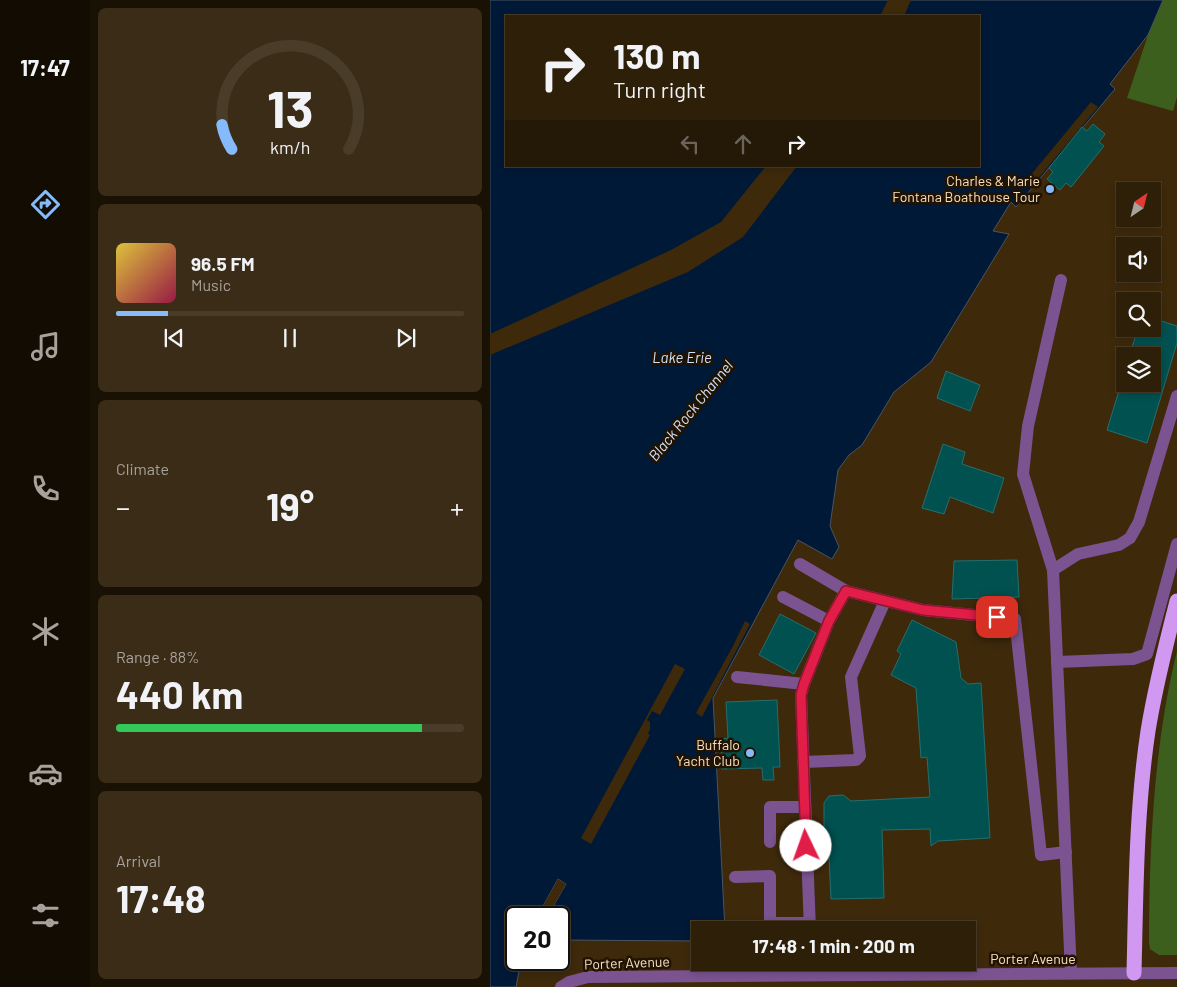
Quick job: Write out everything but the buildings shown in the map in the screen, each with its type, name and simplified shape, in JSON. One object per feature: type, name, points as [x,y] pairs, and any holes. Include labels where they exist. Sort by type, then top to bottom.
[{"type":"highway","points":[[1134,973],[1136,880],[1141,796],[1148,732],[1157,680],[1177,601]]},
{"type":"street","points":[[1061,280],[1028,426],[1023,474],[1053,570],[1071,974]]},
{"type":"street","points":[[1053,570],[1078,554],[1119,545],[1130,538],[1140,522],[1177,396]]},
{"type":"street","points":[[1057,662],[1133,659],[1147,654],[1177,544]]},
{"type":"street","points":[[800,564],[846,591],[923,610],[1015,619],[1040,855],[1066,852]]},
{"type":"street","points":[[810,921],[801,695],[829,621],[846,591]]},
{"type":"street","points":[[782,597],[829,621]]},
{"type":"street","points":[[803,762],[856,760],[860,756],[851,677],[884,600]]},
{"type":"street","points":[[737,677],[804,684]]},
{"type":"street","points":[[770,842],[770,807],[805,807]]},
{"type":"street","points":[[735,877],[770,876],[770,921]]},
{"type":"street","name":"Porter Avenue","points":[[561,987],[568,982],[588,977],[616,982],[782,971]]},
{"type":"street","name":"Porter Avenue","points":[[830,971],[918,981],[972,981],[1071,974],[1177,973]]},
{"type":"green space","points":[[1163,0],[1177,0],[1177,97],[1173,111],[1127,98],[1148,35]]},
{"type":"green space","points":[[1177,651],[1177,955],[1159,955],[1150,949],[1149,943],[1154,796],[1163,722]]},
{"type":"water","name":"Lake Erie","points":[[490,0],[1163,0],[1148,35],[1110,84],[1115,89],[1016,207],[1011,202],[993,231],[1009,234],[931,362],[894,392],[862,445],[849,455],[838,470],[830,526],[839,547],[832,559],[798,540],[713,698],[725,921],[691,921],[691,941],[570,940],[570,906],[553,906],[566,884],[558,879],[543,906],[505,906],[505,971],[519,971],[516,987],[490,987]]},
{"type":"pier","points":[[888,0],[911,0],[904,15],[880,15]]},
{"type":"pier","points":[[1091,102],[1098,107],[1031,187],[1025,182]]},
{"type":"pier","points":[[765,167],[796,167],[743,237],[688,272],[490,355],[490,334],[671,250],[721,222]]},
{"type":"pier","points":[[745,621],[750,624],[702,717],[696,713]]},
{"type":"pier","points":[[675,664],[685,669],[660,715],[652,711],[647,720],[650,722],[648,734],[650,735],[591,844],[581,838]]},
{"type":"pier","points":[[558,879],[566,884],[553,906],[551,906],[562,885],[559,883],[547,906],[543,906]]},
{"type":"place","name":"Charles & Marie Fontana Boathouse Tour","points":[[1050,189]]},
{"type":"place","name":"Buffalo Yacht Club","points":[[750,753]]},
{"type":"route","points":[[806,846],[801,695],[829,621],[846,591],[923,610],[997,617]]},
{"type":"water label","name":"Black Rock Channel","points":[[691,411]]}]
